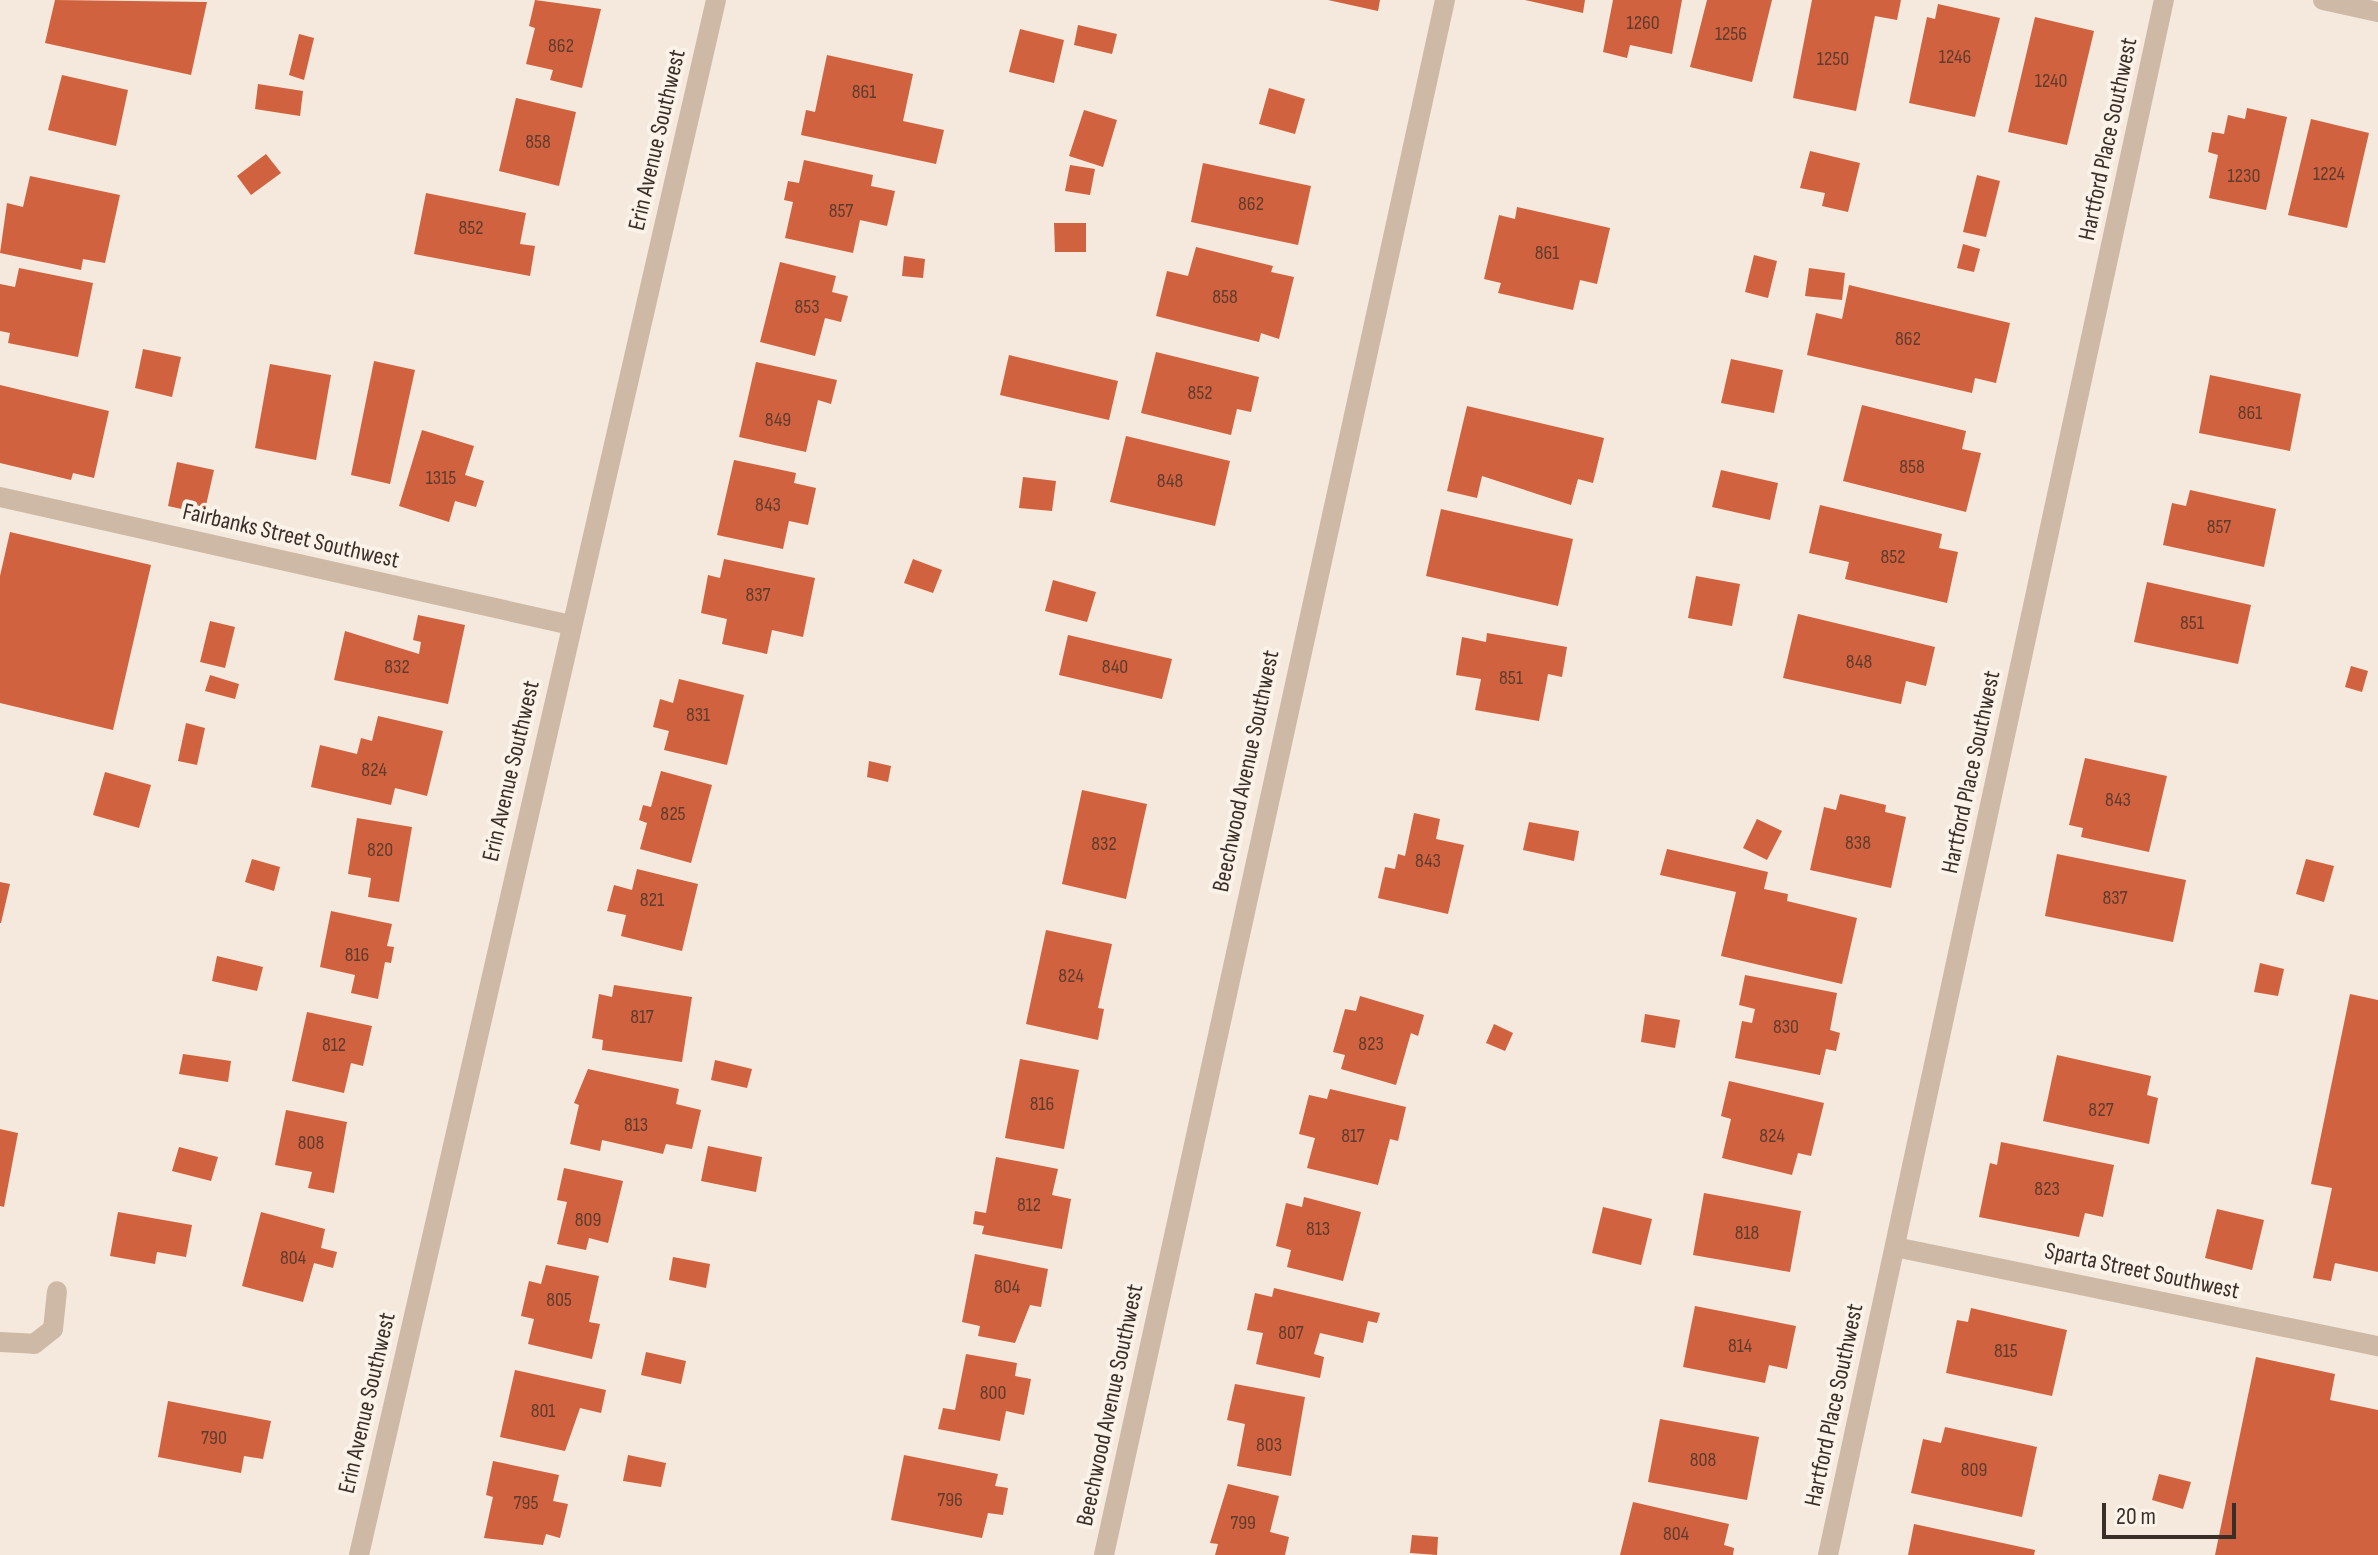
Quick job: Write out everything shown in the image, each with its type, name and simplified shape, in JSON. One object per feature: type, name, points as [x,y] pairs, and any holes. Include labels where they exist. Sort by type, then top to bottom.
[{"type":"street","name":"Erin Avenue Southwest","points":[[359,1555],[716,0]]},
{"type":"street","name":"Beechwood Avenue Southwest","points":[[1104,1555],[1445,0]]},
{"type":"street","name":"Hartford Place Southwest","points":[[1828,1555],[2164,0]]},
{"type":"street","points":[[2323,0],[2378,12]]},
{"type":"street","name":"Fairbanks Street Southwest","points":[[0,497],[571,625]]},
{"type":"street","name":"Sparta Street Southwest","points":[[1895,1247],[2378,1346]]},
{"type":"street","points":[[0,1342],[34,1344],[53,1329],[57,1291]]},
{"type":"building","points":[[55,0],[207,2],[191,75],[45,43]]},
{"type":"building","points":[[535,0],[601,9],[582,88],[550,80],[553,70],[526,64],[535,28],[529,26]]},
{"type":"building","points":[[1328,0],[1380,0],[1378,11]]},
{"type":"building","points":[[1525,0],[1585,0],[1583,13]]},
{"type":"building","points":[[1613,0],[1682,0],[1672,54],[1630,45],[1627,58],[1603,52]]},
{"type":"building","points":[[1707,0],[1772,0],[1752,82],[1690,67]]},
{"type":"building","points":[[1812,0],[1901,0],[1897,20],[1875,16],[1856,111],[1793,98]]},
{"type":"building","points":[[1938,4],[2000,18],[1975,117],[1909,103],[1927,17],[1935,19]]},
{"type":"building","points":[[2035,17],[2094,31],[2067,145],[2008,132]]},
{"type":"building","points":[[1078,25],[1117,34],[1112,54],[1074,45]]},
{"type":"building","points":[[1020,29],[1064,40],[1054,83],[1009,72]]},
{"type":"building","points":[[299,34],[314,38],[304,80],[289,75]]},
{"type":"building","points":[[827,55],[913,74],[903,121],[944,130],[936,164],[801,135],[806,110],[815,112]]},
{"type":"building","points":[[62,75],[128,90],[116,146],[48,130]]},
{"type":"building","points":[[258,84],[303,91],[300,116],[255,109]]},
{"type":"building","points":[[1269,88],[1305,99],[1295,134],[1259,124]]},
{"type":"building","points":[[516,98],[576,112],[559,186],[499,171]]},
{"type":"building","points":[[2247,108],[2287,117],[2266,210],[2209,198],[2218,155],[2208,152],[2212,132],[2224,134],[2228,115],[2245,119]]},
{"type":"building","points":[[1084,110],[1117,120],[1103,167],[1069,156]]},
{"type":"building","points":[[2311,119],[2369,133],[2347,228],[2288,215]]},
{"type":"building","points":[[1810,151],[1860,163],[1848,212],[1822,206],[1825,193],[1800,188]]},
{"type":"building","points":[[266,154],[281,173],[251,195],[237,176]]},
{"type":"building","points":[[804,160],[873,175],[871,186],[895,191],[887,226],[860,220],[853,253],[785,238],[793,202],[784,200],[788,181],[799,183]]},
{"type":"building","points":[[1203,163],[1311,186],[1298,245],[1191,222]]},
{"type":"building","points":[[1070,165],[1095,169],[1090,195],[1065,191]]},
{"type":"building","points":[[1977,175],[2000,181],[1986,237],[1963,232]]},
{"type":"building","points":[[30,176],[120,195],[105,263],[83,259],[81,270],[0,253],[7,203],[23,207]]},
{"type":"building","points":[[426,193],[526,213],[520,244],[535,246],[530,276],[414,254]]},
{"type":"building","points":[[1517,207],[1610,228],[1597,284],[1580,280],[1573,310],[1498,293],[1501,283],[1484,279],[1499,215],[1515,219]]},
{"type":"building","points":[[1054,223],[1086,223],[1086,252],[1055,252]]},
{"type":"building","points":[[1963,244],[1980,249],[1974,272],[1957,268]]},
{"type":"building","points":[[1196,247],[1273,266],[1271,272],[1294,277],[1279,339],[1261,333],[1259,342],[1156,316],[1167,271],[1188,276]]},
{"type":"building","points":[[1754,255],[1777,261],[1768,298],[1745,292]]},
{"type":"building","points":[[904,256],[925,259],[923,278],[902,276]]},
{"type":"building","points":[[780,262],[836,276],[832,292],[848,296],[841,322],[825,318],[815,356],[760,342]]},
{"type":"building","points":[[19,268],[93,283],[78,357],[8,343],[10,333],[0,331],[0,284],[15,287]]},
{"type":"building","points":[[1809,268],[1845,273],[1842,300],[1805,296]]},
{"type":"building","points":[[1849,285],[2010,323],[1996,383],[1975,378],[1972,393],[1807,355],[1816,313],[1842,319]]},
{"type":"building","points":[[143,349],[181,357],[172,397],[135,388]]},
{"type":"building","points":[[1156,352],[1259,377],[1251,412],[1237,409],[1231,435],[1141,413]]},
{"type":"building","points":[[1009,355],[1118,381],[1109,420],[1000,395]]},
{"type":"building","points":[[1731,359],[1783,370],[1774,413],[1721,403]]},
{"type":"building","points":[[374,361],[415,370],[390,484],[351,475]]},
{"type":"building","points":[[756,362],[837,380],[831,404],[818,400],[806,452],[739,437]]},
{"type":"building","points":[[270,364],[331,375],[316,460],[255,448]]},
{"type":"building","points":[[2210,375],[2301,394],[2290,451],[2199,433]]},
{"type":"building","points":[[0,385],[109,411],[94,478],[73,473],[71,480],[0,463]]},
{"type":"building","points":[[1862,405],[1966,431],[1962,449],[1981,453],[1966,512],[1843,481]]},
{"type":"building","points":[[1467,406],[1604,438],[1593,483],[1578,479],[1571,505],[1482,476],[1477,498],[1447,491]]},
{"type":"building","points":[[422,430],[474,446],[465,475],[484,481],[476,507],[455,501],[449,522],[399,506]]},
{"type":"building","points":[[1126,436],[1230,461],[1215,526],[1110,502]]},
{"type":"building","points":[[734,460],[796,473],[794,483],[816,488],[808,525],[789,521],[783,549],[717,535]]},
{"type":"building","points":[[177,462],[214,470],[204,514],[168,506]]},
{"type":"building","points":[[1721,470],[1778,483],[1770,520],[1712,507]]},
{"type":"building","points":[[1023,477],[1056,481],[1052,511],[1019,508]]},
{"type":"building","points":[[2190,490],[2276,509],[2264,567],[2163,545],[2172,503],[2186,506]]},
{"type":"building","points":[[1820,505],[1942,534],[1939,548],[1958,552],[1947,603],[1845,579],[1849,562],[1809,553]]},
{"type":"building","points":[[1441,509],[1573,539],[1558,606],[1426,576]]},
{"type":"building","points":[[10,532],[151,565],[113,730],[0,703],[0,576]]},
{"type":"building","points":[[724,559],[815,578],[803,637],[772,630],[767,654],[722,644],[727,619],[701,613],[708,575],[720,578]]},
{"type":"building","points":[[913,559],[942,570],[933,593],[904,583]]},
{"type":"building","points":[[1696,576],[1740,584],[1732,626],[1688,618]]},
{"type":"building","points":[[1053,580],[1096,592],[1087,622],[1045,611]]},
{"type":"building","points":[[2147,582],[2251,605],[2238,664],[2134,642]]},
{"type":"building","points":[[1798,614],[1935,647],[1926,686],[1906,681],[1901,704],[1783,678]]},
{"type":"building","points":[[418,615],[465,625],[448,704],[334,680],[345,631],[419,654],[421,642],[413,640]]},
{"type":"building","points":[[210,621],[235,627],[225,668],[200,662]]},
{"type":"building","points":[[1487,633],[1567,647],[1562,677],[1548,674],[1539,721],[1475,710],[1481,679],[1456,675],[1462,637],[1486,642]]},
{"type":"building","points":[[1068,635],[1172,659],[1162,699],[1059,675]]},
{"type":"building","points":[[2351,666],[2368,671],[2362,692],[2345,687]]},
{"type":"building","points":[[210,675],[239,684],[235,699],[205,691]]},
{"type":"building","points":[[679,679],[744,695],[727,765],[664,750],[669,731],[653,727],[660,699],[673,703]]},
{"type":"building","points":[[378,716],[443,731],[427,796],[395,788],[391,805],[311,787],[320,745],[357,754],[361,738],[372,741]]},
{"type":"building","points":[[186,723],[205,728],[197,765],[178,761]]},
{"type":"building","points":[[2085,758],[2167,776],[2149,852],[2081,837],[2083,828],[2069,825]]},
{"type":"building","points":[[869,761],[891,766],[888,782],[867,777]]},
{"type":"building","points":[[661,771],[712,785],[691,863],[640,849],[647,823],[639,820],[643,805],[651,807]]},
{"type":"building","points":[[105,772],[151,785],[139,828],[93,815]]},
{"type":"building","points":[[1082,790],[1147,804],[1126,899],[1062,884]]},
{"type":"building","points":[[1840,794],[1886,805],[1885,812],[1906,817],[1891,888],[1810,870],[1824,807],[1836,810]]},
{"type":"building","points":[[1414,813],[1440,819],[1436,839],[1464,845],[1448,914],[1378,898],[1385,867],[1395,869],[1398,854],[1405,856]]},
{"type":"building","points":[[357,818],[412,827],[399,902],[368,897],[371,878],[348,874]]},
{"type":"building","points":[[1757,819],[1782,831],[1767,860],[1743,848]]},
{"type":"building","points":[[1529,822],[1579,831],[1574,861],[1523,850]]},
{"type":"building","points":[[1667,849],[1768,872],[1764,889],[1788,894],[1787,901],[1857,918],[1842,984],[1721,956],[1736,892],[1660,875]]},
{"type":"building","points":[[2057,854],[2186,880],[2173,942],[2045,916]]},
{"type":"building","points":[[252,859],[280,867],[274,891],[245,882]]},
{"type":"building","points":[[2306,859],[2334,866],[2324,902],[2296,894]]},
{"type":"building","points":[[637,869],[698,884],[682,951],[621,936],[626,915],[607,911],[614,885],[632,890]]},
{"type":"building","points":[[0,882],[10,884],[1,923],[0,923]]},
{"type":"building","points":[[331,911],[392,924],[387,946],[394,947],[391,963],[385,962],[378,999],[351,993],[355,975],[320,967]]},
{"type":"building","points":[[1046,930],[1112,944],[1098,1008],[1104,1009],[1098,1040],[1026,1024]]},
{"type":"building","points":[[217,956],[263,967],[257,991],[212,981]]},
{"type":"building","points":[[2260,963],[2284,969],[2278,996],[2254,992]]},
{"type":"building","points":[[1745,975],[1837,993],[1830,1030],[1840,1033],[1836,1051],[1826,1049],[1820,1075],[1735,1058],[1742,1021],[1752,1023],[1755,1009],[1739,1005]]},
{"type":"building","points":[[614,985],[692,997],[682,1062],[602,1050],[603,1040],[592,1038],[599,994],[612,997]]},
{"type":"building","points":[[2350,994],[2378,1000],[2378,1272],[2335,1263],[2331,1281],[2313,1278],[2332,1188],[2311,1184]]},
{"type":"building","points":[[1360,996],[1424,1015],[1418,1036],[1411,1033],[1396,1085],[1341,1069],[1345,1055],[1333,1052],[1345,1009],[1356,1011]]},
{"type":"building","points":[[307,1012],[372,1026],[363,1066],[351,1063],[344,1093],[292,1081]]},
{"type":"building","points":[[1645,1014],[1680,1020],[1675,1048],[1641,1042]]},
{"type":"building","points":[[1494,1024],[1513,1033],[1505,1051],[1486,1043]]},
{"type":"building","points":[[183,1054],[231,1061],[228,1082],[179,1074]]},
{"type":"building","points":[[2057,1055],[2151,1076],[2147,1095],[2158,1098],[2149,1144],[2043,1121]]},
{"type":"building","points":[[1020,1059],[1079,1070],[1064,1149],[1005,1138]]},
{"type":"building","points":[[715,1060],[752,1069],[747,1088],[711,1080]]},
{"type":"building","points":[[588,1069],[679,1089],[676,1104],[701,1110],[692,1149],[666,1144],[663,1154],[602,1140],[600,1151],[570,1144],[579,1105],[574,1103]]},
{"type":"building","points":[[1729,1081],[1824,1103],[1811,1156],[1798,1153],[1792,1175],[1722,1158],[1731,1119],[1721,1116]]},
{"type":"building","points":[[1330,1089],[1406,1107],[1398,1141],[1390,1139],[1378,1185],[1307,1168],[1315,1138],[1299,1134],[1309,1095],[1327,1099]]},
{"type":"building","points":[[286,1110],[347,1122],[334,1193],[308,1188],[312,1172],[275,1165]]},
{"type":"building","points":[[0,1129],[18,1133],[4,1207],[0,1206]]},
{"type":"building","points":[[2001,1142],[2114,1165],[2103,1217],[2085,1213],[2079,1237],[1979,1217],[1990,1163],[1997,1165]]},
{"type":"building","points":[[708,1146],[762,1157],[756,1192],[701,1181]]},
{"type":"building","points":[[179,1147],[218,1157],[211,1181],[172,1171]]},
{"type":"building","points":[[996,1157],[1058,1169],[1052,1195],[1071,1199],[1062,1249],[982,1234],[984,1226],[973,1224],[975,1211],[986,1213]]},
{"type":"building","points":[[564,1168],[623,1181],[608,1243],[589,1238],[586,1250],[557,1244],[567,1202],[557,1200]]},
{"type":"building","points":[[1704,1193],[1801,1211],[1790,1272],[1693,1255]]},
{"type":"building","points":[[1304,1197],[1361,1212],[1343,1281],[1287,1267],[1291,1250],[1276,1246],[1286,1203],[1302,1207]]},
{"type":"building","points":[[1603,1207],[1652,1219],[1641,1265],[1592,1253]]},
{"type":"building","points":[[2217,1209],[2264,1220],[2252,1270],[2205,1258]]},
{"type":"building","points":[[118,1212],[192,1225],[186,1257],[157,1252],[155,1264],[110,1256]]},
{"type":"building","points":[[261,1212],[325,1229],[321,1248],[337,1252],[333,1268],[314,1263],[303,1302],[242,1286]]},
{"type":"building","points":[[975,1254],[1048,1269],[1041,1307],[1030,1305],[1015,1343],[978,1336],[980,1326],[962,1322]]},
{"type":"building","points":[[673,1257],[710,1264],[706,1288],[669,1280]]},
{"type":"building","points":[[546,1265],[599,1276],[589,1322],[600,1324],[592,1359],[528,1344],[534,1319],[521,1316],[529,1281],[541,1284]]},
{"type":"building","points":[[1274,1288],[1380,1313],[1377,1323],[1368,1321],[1363,1343],[1320,1333],[1314,1354],[1324,1357],[1320,1378],[1256,1364],[1263,1333],[1247,1330],[1255,1293],[1272,1297]]},
{"type":"building","points":[[1695,1306],[1796,1326],[1787,1369],[1769,1365],[1765,1383],[1683,1367]]},
{"type":"building","points":[[1971,1308],[2067,1330],[2052,1396],[1946,1373],[1957,1320],[1968,1322]]},
{"type":"building","points":[[646,1352],[686,1361],[681,1384],[641,1375]]},
{"type":"building","points":[[966,1354],[1017,1363],[1015,1376],[1031,1379],[1024,1415],[1006,1411],[1000,1441],[938,1429],[943,1408],[955,1410]]},
{"type":"building","points":[[2256,1357],[2335,1374],[2330,1400],[2378,1410],[2378,1555],[2215,1555]]},
{"type":"building","points":[[515,1370],[606,1390],[601,1413],[580,1408],[565,1451],[500,1437]]},
{"type":"building","points":[[1235,1384],[1305,1397],[1291,1476],[1237,1466],[1245,1424],[1227,1420]]},
{"type":"building","points":[[168,1401],[271,1421],[263,1459],[244,1456],[241,1473],[158,1457]]},
{"type":"building","points":[[1660,1419],[1759,1437],[1747,1500],[1648,1482]]},
{"type":"building","points":[[1945,1427],[2037,1447],[2022,1517],[1911,1493],[1923,1439],[1941,1443]]},
{"type":"building","points":[[628,1455],[666,1463],[661,1487],[623,1481]]},
{"type":"building","points":[[904,1455],[998,1474],[995,1486],[1008,1488],[1003,1515],[988,1513],[982,1538],[891,1520]]},
{"type":"building","points":[[493,1461],[559,1475],[553,1501],[568,1504],[560,1538],[546,1534],[543,1545],[484,1538],[493,1497],[486,1495]]},
{"type":"building","points":[[2159,1474],[2191,1482],[2183,1509],[2152,1500]]},
{"type":"building","points":[[1228,1484],[1279,1496],[1270,1532],[1289,1537],[1285,1555],[1215,1555],[1218,1544],[1210,1543]]},
{"type":"building","points":[[1633,1502],[1729,1524],[1724,1545],[1734,1548],[1733,1555],[1620,1555]]},
{"type":"building","points":[[1914,1524],[2035,1550],[2034,1555],[1908,1555]]},
{"type":"building","points":[[1412,1535],[1438,1537],[1437,1555],[1410,1553]]}]
